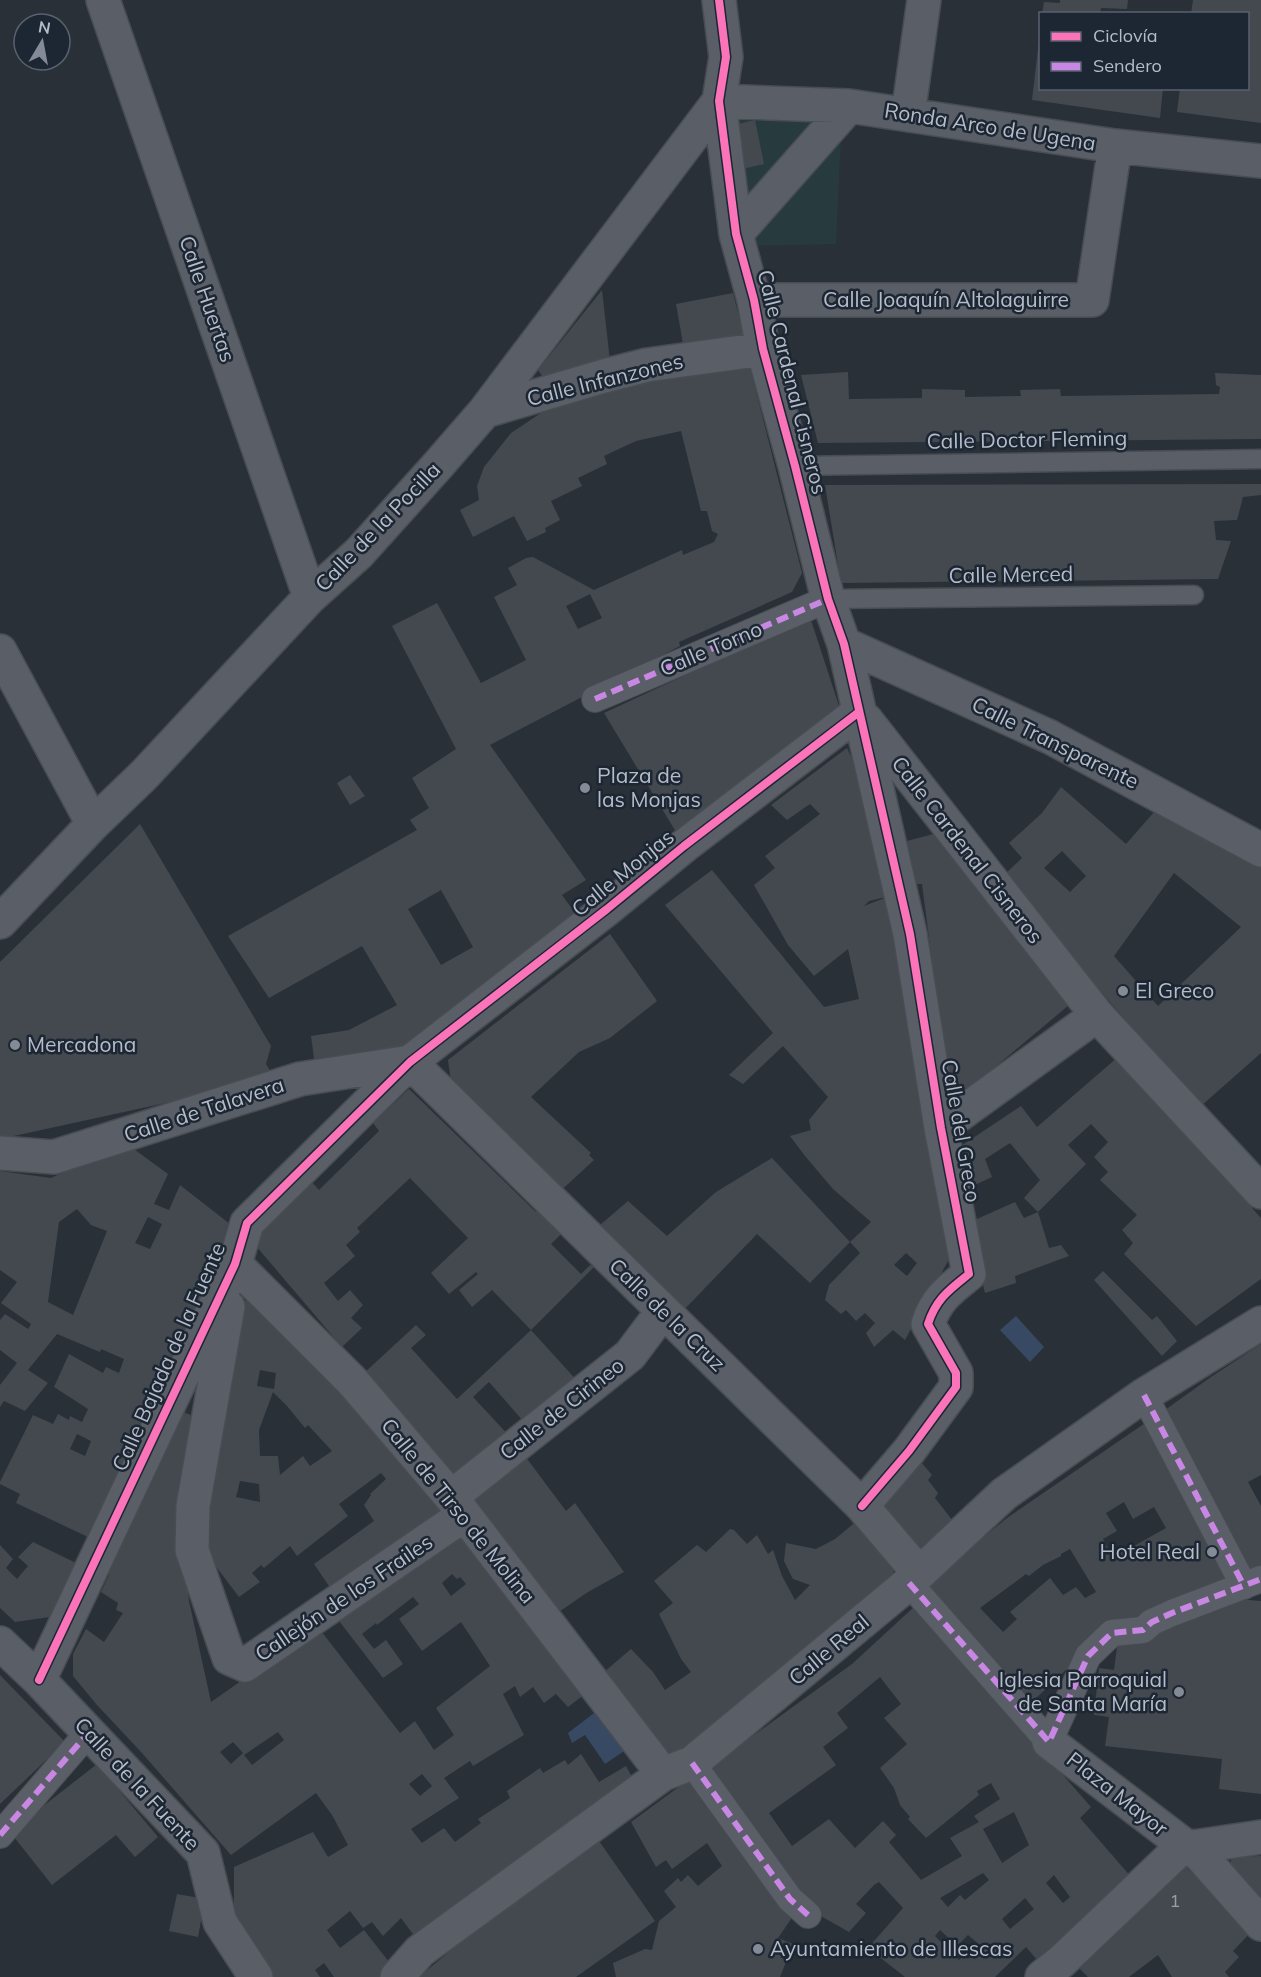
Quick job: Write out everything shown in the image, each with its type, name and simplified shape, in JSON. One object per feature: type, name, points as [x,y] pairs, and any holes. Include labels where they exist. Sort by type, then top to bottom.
[{"type":"street","name":"Calle Huertas","points":[[103,0],[310,597]]},
{"type":"street","name":"Calle Cardenal Cisneros","points":[[719,0],[726,57],[719,101],[736,234],[753,300],[762,349],[795,465],[828,599],[844,645],[859,712],[1097,1016],[1261,1192]]},
{"type":"street","points":[[908,115],[924,0]]},
{"type":"street","name":"Calle de la Pocilla","points":[[0,922],[144,774],[310,597],[359,553],[485,411],[719,101]]},
{"type":"street","name":"Ronda Arco de Ugena","points":[[719,101],[849,106],[1115,146],[1261,161]]},
{"type":"street","points":[[736,234],[849,106]]},
{"type":"street","name":"Calle Joaquín Altolaguirre","points":[[753,300],[1092,300],[1115,146]]},
{"type":"street","name":"Calle Infanzones","points":[[485,411],[646,365],[762,349]]},
{"type":"street","name":"Calle Torno","points":[[595,699],[828,599]]},
{"type":"street","name":"Calle Transparente","points":[[844,645],[1050,737],[1261,850]]},
{"type":"street","points":[[0,651],[93,824]]},
{"type":"street","name":"Calle Monjas","points":[[410,1062],[607,909],[684,846],[859,712]]},
{"type":"street","name":"Calle del Greco","points":[[859,712],[910,934],[940,1128],[969,1274],[946,1293],[933,1310],[928,1324],[956,1373],[956,1387],[909,1451],[862,1506]]},
{"type":"street","points":[[940,1128],[1097,1016]]},
{"type":"street","name":"Calle de Talavera","points":[[0,1153],[54,1157],[300,1079],[410,1062]]},
{"type":"street","name":"Calle Bajada de la Fuente","points":[[39,1680],[235,1264],[247,1223],[410,1062]]},
{"type":"street","name":"Calle de la Cruz","points":[[410,1062],[862,1506],[914,1578]]},
{"type":"street","name":"Calle de Tirso de Molina","points":[[235,1264],[353,1382],[677,1769]]},
{"type":"street","name":"Callejón de los Frailes","points":[[235,1264],[193,1506],[192,1550],[229,1658],[245,1665],[458,1506]]},
{"type":"street","name":"Calle de Cirineo","points":[[458,1506],[630,1355],[663,1311]]},
{"type":"street","name":"Calle Real","points":[[397,1977],[420,1952],[677,1769],[914,1578],[1004,1494],[1144,1395],[1261,1323]]},
{"type":"street","points":[[914,1578],[1050,1742],[1088,1656],[1112,1633],[1143,1630],[1152,1622],[1252,1583],[1144,1395]]},
{"type":"street","name":"Calle de la Fuente","points":[[0,1643],[39,1680],[203,1853],[220,1922],[256,1977]]},
{"type":"street","points":[[0,1835],[89,1732]]},
{"type":"street","name":"Plaza Mayor","points":[[1050,1742],[1188,1846],[1261,1924]]},
{"type":"street","points":[[677,1769],[790,1899],[808,1915]]},
{"type":"street","points":[[1059,1972],[1188,1846],[1261,1837]]},
{"type":"lane","name":"Calle Doctor Fleming","points":[[795,465],[1261,459]]},
{"type":"lane","name":"Calle Merced","points":[[828,599],[1194,595]]},
{"type":"green space","points":[[727,113],[842,113],[836,244],[746,246]]},
{"type":"water","points":[[1016,1316],[1044,1347],[1030,1362],[1000,1330]]},
{"type":"water","points":[[598,1710],[630,1747],[605,1764],[585,1735],[572,1743],[568,1733]]},
{"type":"building","points":[[1060,0],[1128,0],[1127,9],[1101,8],[1100,12],[1042,12],[1044,2],[1060,3]]},
{"type":"building","points":[[1193,0],[1261,0],[1261,123],[1177,112],[1180,90],[1249,90],[1249,12],[1191,12]]},
{"type":"building","points":[[1039,40],[1039,90],[1163,90],[1160,118],[1032,100]]},
{"type":"building","points":[[755,120],[764,164],[738,170],[729,126]]},
{"type":"building","points":[[602,290],[610,361],[545,380],[538,370]]},
{"type":"building","points":[[733,293],[745,340],[685,355],[676,304]]},
{"type":"building","points":[[748,360],[802,573],[792,592],[679,642],[680,646],[490,745],[586,880],[562,895],[578,917],[434,1032],[385,1056],[315,1066],[311,1036],[349,1030],[397,1005],[362,946],[269,998],[228,936],[417,830],[410,820],[429,808],[412,778],[456,749],[392,626],[437,603],[481,683],[526,660],[494,597],[517,585],[508,568],[526,558],[533,557],[594,590],[682,550],[683,555],[714,542],[718,534],[712,531],[707,511],[701,511],[681,431],[636,441],[604,456],[607,464],[578,478],[582,486],[551,501],[560,520],[545,528],[546,532],[527,541],[514,516],[473,537],[460,510],[479,500],[477,486],[484,467],[511,433],[574,391]],"holes":[[[590,594],[602,618],[578,629],[566,606]],[[441,890],[473,947],[441,965],[408,909]]]},
{"type":"building","points":[[848,372],[849,399],[922,398],[922,389],[965,390],[965,397],[1021,396],[1020,390],[1060,389],[1061,396],[1219,394],[1220,387],[1216,385],[1215,373],[1261,375],[1261,439],[818,443],[801,375]]},
{"type":"building","points":[[1261,484],[1261,495],[1243,497],[1237,520],[1214,521],[1216,540],[1231,541],[1218,579],[841,583],[825,485]]},
{"type":"building","points":[[810,617],[841,712],[676,832],[604,713]]},
{"type":"building","points":[[847,748],[864,784],[890,896],[954,1250],[905,1340],[893,1330],[874,1347],[866,1333],[875,1323],[865,1313],[856,1321],[846,1310],[841,1314],[825,1300],[829,1285],[860,1253],[850,1242],[871,1222],[833,1189],[790,1136],[811,1130],[809,1120],[828,1097],[783,1046],[743,1084],[729,1075],[773,1033],[665,905],[712,870],[824,1007],[859,999],[848,949],[814,976],[788,945],[754,885],[775,868],[765,856],[820,814],[810,804],[787,820],[771,805]],"holes":[[[890,896],[864,906],[869,901]],[[906,1253],[917,1263],[907,1276],[894,1265]]]},
{"type":"building","points":[[350,775],[365,796],[350,805],[337,783]]},
{"type":"building","points":[[1061,787],[1126,844],[1155,811],[1261,867],[1261,1053],[1201,1106],[1088,977],[1004,875],[1022,858],[1009,843],[1042,813]],"holes":[[[1062,851],[1086,876],[1070,892],[1044,868]],[[1174,873],[1241,927],[1158,1006],[1114,956]]]},
{"type":"building","points":[[140,824],[271,1046],[266,1064],[275,1079],[0,1139],[0,962]]},
{"type":"building","points":[[941,832],[1069,1005],[969,1089],[948,1084],[922,884],[909,884],[907,841]]},
{"type":"building","points":[[610,934],[657,1001],[610,1038],[579,1052],[531,1097],[591,1153],[589,1155],[594,1160],[555,1196],[453,1096],[448,1060]]},
{"type":"building","points":[[1118,1057],[1261,1218],[1261,1279],[1196,1326],[1124,1254],[1133,1243],[1122,1230],[1137,1215],[1100,1180],[1108,1172],[1094,1157],[1108,1142],[1091,1124],[1068,1145],[1086,1164],[1038,1212],[1024,1198],[1040,1180],[1010,1143],[985,1159],[992,1177],[962,1191],[952,1152],[1021,1106],[1037,1127]]},
{"type":"building","points":[[409,1089],[536,1212],[538,1209],[563,1232],[551,1244],[581,1274],[590,1265],[594,1267],[531,1330],[492,1290],[472,1307],[459,1290],[478,1274],[476,1272],[449,1294],[431,1273],[468,1238],[410,1178],[357,1228],[360,1232],[346,1245],[355,1256],[324,1283],[338,1301],[350,1290],[363,1305],[351,1318],[362,1328],[342,1347],[256,1246],[255,1233],[311,1181],[319,1190],[379,1131],[373,1123]]},
{"type":"building","points":[[127,1144],[168,1174],[154,1204],[169,1210],[180,1185],[235,1228],[174,1359],[170,1357],[88,1537],[16,1503],[20,1494],[0,1484],[33,1415],[53,1424],[58,1414],[69,1420],[70,1416],[82,1422],[88,1409],[54,1387],[69,1354],[103,1373],[106,1367],[119,1373],[124,1359],[101,1349],[100,1352],[57,1334],[28,1370],[48,1383],[25,1411],[4,1401],[0,1407],[0,1385],[17,1363],[0,1350],[0,1320],[5,1314],[28,1329],[31,1324],[1,1303],[17,1282],[0,1270],[0,1171],[51,1178]],"holes":[[[77,1209],[91,1225],[107,1231],[73,1315],[48,1302],[59,1222]],[[148,1217],[162,1224],[150,1249],[135,1243]],[[77,1434],[91,1441],[85,1456],[70,1449]]]},
{"type":"building","points":[[772,1158],[850,1242],[810,1283],[757,1234],[678,1316],[593,1231],[628,1201],[667,1236],[716,1192]]},
{"type":"building","points":[[1015,1202],[1024,1218],[1038,1212],[1049,1248],[1061,1245],[1069,1256],[1015,1276],[1016,1283],[985,1293],[968,1223]]},
{"type":"building","points":[[1103,1271],[1152,1320],[1157,1316],[1177,1341],[1162,1356],[1094,1280]]},
{"type":"building","points":[[250,1298],[343,1387],[452,1515],[335,1595],[314,1564],[374,1521],[364,1505],[370,1494],[386,1479],[381,1473],[339,1504],[348,1516],[297,1556],[290,1546],[264,1568],[261,1565],[252,1573],[260,1582],[239,1597],[202,1548],[240,1303]],"holes":[[[260,1370],[276,1373],[274,1389],[257,1386]],[[273,1392],[305,1428],[308,1425],[332,1451],[310,1466],[303,1456],[280,1475],[278,1456],[260,1456],[259,1430]],[[240,1481],[259,1484],[260,1502],[236,1497]]]},
{"type":"building","points":[[416,1325],[426,1335],[411,1348],[457,1399],[531,1330],[581,1385],[524,1422],[489,1382],[473,1397],[512,1439],[456,1483],[363,1374]]},
{"type":"building","points":[[1261,1344],[1261,1475],[1248,1482],[1261,1506],[1261,1569],[1244,1578],[1158,1415]]},
{"type":"building","points":[[178,1410],[191,1415],[178,1504],[189,1601],[211,1702],[318,1627],[400,1733],[415,1721],[434,1750],[454,1735],[436,1708],[490,1666],[461,1622],[422,1651],[399,1619],[419,1604],[413,1597],[377,1625],[376,1623],[362,1634],[374,1649],[386,1640],[403,1664],[383,1678],[336,1617],[458,1527],[585,1694],[568,1707],[556,1694],[544,1703],[533,1687],[520,1697],[515,1686],[503,1694],[524,1735],[473,1766],[470,1761],[444,1778],[459,1798],[411,1829],[422,1843],[444,1828],[455,1842],[481,1823],[478,1819],[510,1798],[507,1791],[540,1768],[543,1773],[565,1760],[568,1765],[581,1754],[599,1782],[626,1766],[633,1779],[510,1865],[418,1941],[401,1918],[383,1936],[372,1922],[363,1928],[350,1911],[327,1930],[340,1948],[364,1930],[393,1967],[383,1977],[334,1977],[324,1963],[315,1970],[320,1977],[273,1977],[234,1916],[234,1867],[313,1832],[328,1857],[348,1845],[332,1815],[316,1793],[231,1855],[97,1705],[73,1676],[73,1654],[86,1629],[104,1642],[123,1613],[116,1610],[118,1603],[101,1592],[109,1575],[105,1572]],"holes":[[[452,1574],[457,1579],[460,1577],[466,1584],[451,1596],[442,1583]],[[278,1732],[284,1740],[252,1765],[244,1755]],[[233,1742],[243,1753],[231,1764],[220,1752]],[[422,1774],[432,1786],[420,1796],[409,1784]]]},
{"type":"building","points":[[1151,1419],[1229,1585],[1070,1666],[1033,1701],[1019,1700],[922,1587],[1007,1518]],"holes":[[[1124,1502],[1133,1519],[1154,1507],[1166,1528],[1125,1551],[1124,1548],[1111,1555],[1103,1539],[1117,1531],[1106,1513]],[[1070,1549],[1096,1592],[1085,1598],[1076,1587],[1063,1595],[1050,1578],[1010,1612],[1017,1619],[1003,1632],[980,1608],[1026,1574],[1029,1576]]]},
{"type":"building","points":[[522,1452],[566,1511],[575,1503],[624,1572],[588,1592],[550,1618],[463,1495]]},
{"type":"building","points":[[915,1455],[932,1475],[928,1480],[938,1493],[935,1498],[953,1521],[921,1547],[906,1546],[870,1503]]},
{"type":"building","points":[[858,1520],[895,1558],[893,1574],[843,1625],[740,1706],[673,1756],[660,1755],[597,1678],[631,1649],[653,1672],[665,1690],[691,1672],[681,1659],[659,1614],[673,1603],[654,1581],[697,1545],[706,1552],[730,1529],[734,1530],[747,1544],[757,1535],[768,1554],[773,1550],[782,1576],[795,1600],[810,1585],[793,1579],[784,1561],[786,1543],[816,1549],[835,1539]]},
{"type":"building","points":[[33,1542],[76,1563],[50,1617],[15,1622],[0,1608],[0,1545],[13,1559],[6,1568],[17,1579],[28,1566],[18,1557]]},
{"type":"building","name":"Iglesia Parroquial de Santa María","points":[[1239,1599],[1261,1601],[1261,1794],[1219,1789],[1222,1759],[1105,1746],[1109,1717],[1094,1715],[1099,1668],[1114,1670],[1118,1639],[1149,1642],[1154,1622]]},
{"type":"building","points":[[915,1606],[1091,1807],[1080,1818],[1132,1878],[1038,1961],[1026,1947],[995,1977],[905,1977],[868,1948],[903,1908],[879,1882],[856,1904],[866,1913],[849,1932],[819,1915],[703,1772],[852,1664]],"holes":[[[880,1677],[901,1704],[884,1718],[907,1744],[880,1768],[894,1788],[900,1805],[910,1817],[908,1819],[926,1838],[979,1795],[977,1791],[991,1783],[1000,1799],[974,1816],[979,1822],[950,1838],[962,1856],[921,1880],[889,1842],[896,1835],[883,1821],[855,1848],[829,1819],[792,1846],[769,1813],[836,1765],[823,1747],[848,1728],[837,1713]],[[1014,1812],[1029,1845],[1002,1863],[983,1829]],[[983,1873],[989,1880],[965,1900],[960,1895],[948,1907],[940,1898]],[[1054,1875],[1070,1897],[1063,1903],[1046,1883]],[[1025,1898],[1034,1909],[1010,1929],[1002,1919]],[[940,1930],[957,1946],[968,1935],[981,1946],[968,1959],[964,1955],[959,1960],[935,1936]]]},
{"type":"building","points":[[0,1675],[65,1742],[0,1804]]},
{"type":"building","points":[[97,1764],[158,1837],[135,1857],[116,1835],[52,1885],[10,1832]]},
{"type":"building","points":[[695,1775],[798,1909],[778,1938],[793,1944],[780,1977],[616,1977],[613,1963],[645,1949],[652,1950],[659,1921],[676,1907],[664,1891],[678,1878],[681,1882],[688,1875],[698,1886],[722,1866],[707,1843],[672,1869],[666,1860],[656,1867],[631,1822]]},
{"type":"building","points":[[599,1841],[655,1921],[576,1977],[419,1977],[461,1942]]},
{"type":"building","points":[[1261,1856],[1261,1912],[1227,1873],[1232,1857]]},
{"type":"building","points":[[1183,1864],[1252,1931],[1233,1951],[1239,1957],[1225,1972],[1229,1977],[1172,1977],[1158,1955],[1129,1977],[1088,1977],[1073,1962]]},
{"type":"building","points":[[177,1894],[205,1899],[198,1937],[169,1931]]},
{"type":"marked path","points":[[595,699],[828,599]]},
{"type":"marked path","points":[[1144,1395],[1244,1586]]},
{"type":"marked path","points":[[909,1583],[1049,1742],[1088,1656],[1112,1633],[1143,1630],[1152,1622],[1172,1613],[1261,1579]]},
{"type":"marked path","points":[[0,1835],[89,1732]]},
{"type":"marked path","points":[[692,1763],[790,1899],[808,1915]]},
{"type":"cycle path","points":[[719,0],[726,57],[719,101],[736,234],[754,300],[763,349],[828,599],[844,644],[910,934],[941,1128],[969,1274],[939,1301],[928,1324],[956,1373],[956,1387],[909,1451],[862,1506]]},
{"type":"cycle path","points":[[39,1680],[235,1264],[247,1223],[410,1062],[607,909],[684,846],[859,712]]},
{"type":"place","name":"Plaza de las Monjas","points":[[585,788]]},
{"type":"place","name":"El Greco","points":[[1123,991]]},
{"type":"place","name":"Mercadona","points":[[15,1045]]},
{"type":"place","name":"Hotel Real","points":[[1212,1552]]},
{"type":"place","name":"Iglesia Parroquial de Santa María","points":[[1179,1692]]},
{"type":"place","name":"Ayuntamiento de Illescas","points":[[758,1949]]}]
